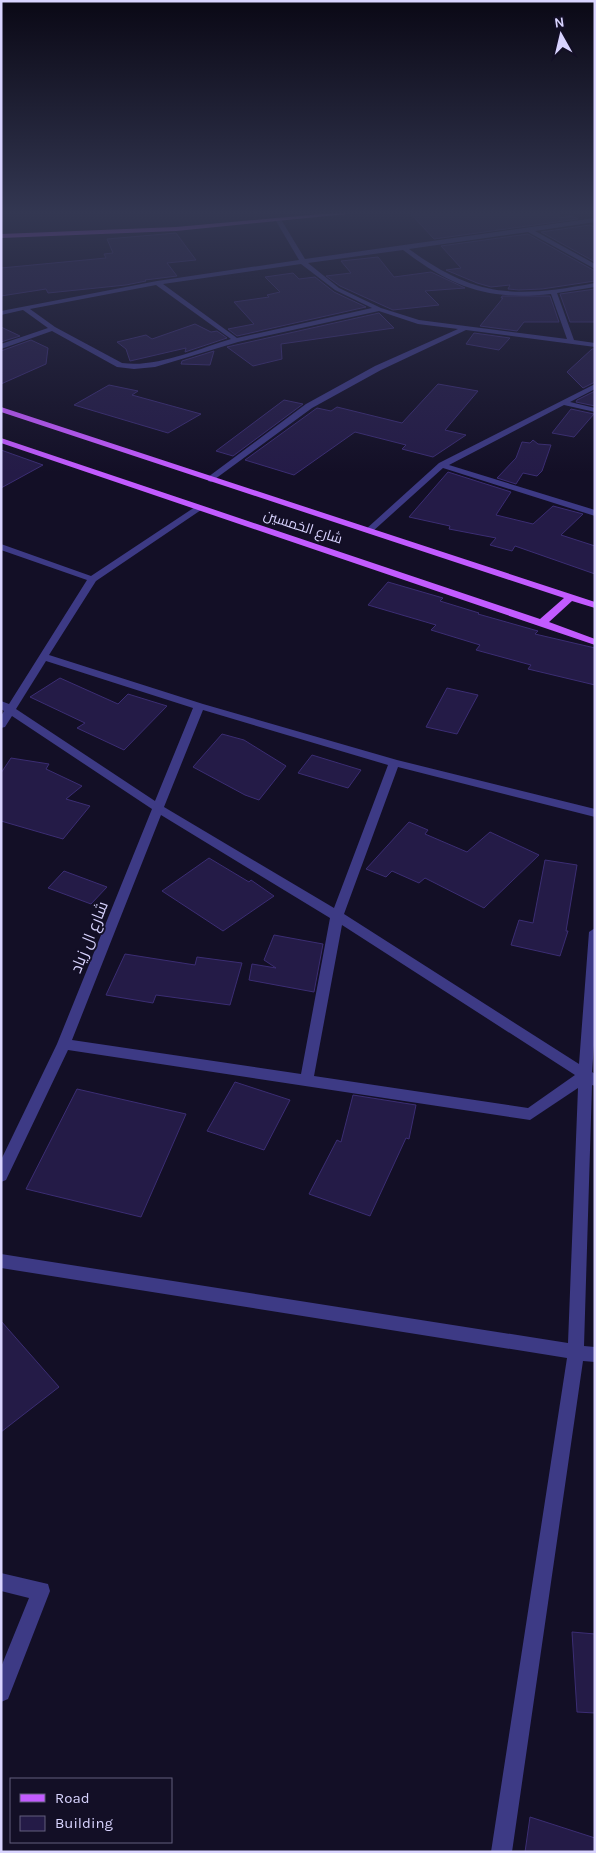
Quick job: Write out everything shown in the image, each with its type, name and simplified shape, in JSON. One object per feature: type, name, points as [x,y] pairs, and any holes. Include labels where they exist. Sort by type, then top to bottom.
[{"type":"main road","name":"شارع الخمسين","points":[[1,410],[595,605]]},
{"type":"main road","name":"شارع الخمسين","points":[[1,440],[198,508],[342,554],[595,642]]},
{"type":"main road","points":[[542,623],[571,598]]},
{"type":"street","points":[[1,313],[71,299]]},
{"type":"street","points":[[179,299],[236,340]]},
{"type":"street","points":[[359,299],[379,309],[418,322],[571,341],[595,346]]},
{"type":"street","points":[[557,299],[571,341]]},
{"type":"street","points":[[24,308],[53,328],[120,365],[134,367],[152,365],[236,340],[379,309]]},
{"type":"street","points":[[211,479],[309,406],[378,368],[467,327]]},
{"type":"street","points":[[1,347],[53,328]]},
{"type":"street","points":[[369,530],[442,465],[595,386]]},
{"type":"street","points":[[562,402],[595,410]]},
{"type":"street","points":[[442,465],[595,513]]},
{"type":"street","points":[[1,725],[6,707],[44,656],[92,579],[198,508]]},
{"type":"street","points":[[1,547],[92,579]]},
{"type":"street","points":[[44,656],[199,706],[394,763],[595,813]]},
{"type":"street","name":"شارع ال زياد","points":[[1,1176],[64,1044],[199,706]]},
{"type":"street","points":[[6,707],[158,808],[337,916],[590,1078]]},
{"type":"street","points":[[307,1079],[337,916],[394,763]]},
{"type":"street","points":[[501,1852],[576,1353],[590,1078],[595,932]]},
{"type":"street","points":[[64,1044],[530,1114],[590,1078]]},
{"type":"street","points":[[1,1261],[595,1355]]},
{"type":"street","points":[[1,1582],[41,1591],[1,1692]]},
{"type":"building","points":[[252,299],[350,299],[366,307],[237,336],[228,329],[254,324],[234,302]]},
{"type":"building","points":[[370,299],[433,299],[439,305],[393,310]]},
{"type":"building","points":[[502,299],[551,299],[559,322],[524,322],[517,331],[480,326]]},
{"type":"building","points":[[562,299],[595,299],[595,322],[570,322]]},
{"type":"building","points":[[379,313],[394,328],[281,344],[282,359],[253,366],[227,347]]},
{"type":"building","points":[[195,324],[211,332],[217,331],[227,338],[185,352],[186,348],[130,361],[126,349],[117,342],[146,335],[152,339]]},
{"type":"building","points":[[1,327],[20,336],[1,342]]},
{"type":"building","points":[[474,333],[510,338],[499,350],[466,344]]},
{"type":"building","points":[[31,340],[48,348],[46,364],[1,384],[1,351]]},
{"type":"building","points":[[592,349],[595,349],[595,382],[583,388],[567,372]]},
{"type":"building","points":[[214,351],[210,365],[181,364],[182,361]]},
{"type":"building","points":[[438,384],[478,391],[445,430],[466,435],[433,457],[402,449],[406,445],[355,432],[294,475],[245,460],[317,408],[331,411],[337,407],[402,423]]},
{"type":"building","points":[[109,385],[138,391],[132,395],[201,414],[168,433],[74,405]]},
{"type":"building","points":[[595,391],[595,406],[576,402],[577,400]]},
{"type":"building","points":[[284,400],[303,404],[233,456],[216,451]]},
{"type":"building","points":[[571,409],[594,414],[574,437],[552,433]]},
{"type":"building","points":[[533,440],[538,444],[551,445],[542,471],[537,476],[523,473],[516,484],[497,478],[516,458],[522,442],[530,443]]},
{"type":"building","points":[[1,450],[43,465],[1,488]]},
{"type":"building","points":[[448,472],[511,492],[496,515],[533,524],[553,506],[583,514],[561,535],[595,546],[595,574],[515,546],[512,551],[490,545],[496,538],[449,529],[450,526],[409,517]]},
{"type":"building","points":[[388,582],[443,598],[440,601],[478,614],[538,631],[535,634],[595,648],[595,685],[528,669],[531,665],[476,650],[480,645],[431,630],[436,625],[368,605]]},
{"type":"building","points":[[60,678],[118,704],[128,694],[167,706],[124,750],[77,728],[85,723],[30,697]]},
{"type":"building","points":[[447,688],[478,695],[457,734],[426,727]]},
{"type":"building","points":[[222,734],[244,740],[286,766],[259,800],[245,795],[193,767]]},
{"type":"building","points":[[312,755],[361,770],[348,788],[298,773]]},
{"type":"building","points":[[11,758],[49,764],[46,769],[82,786],[66,799],[90,806],[63,839],[1,821],[1,773]]},
{"type":"building","points":[[409,822],[428,830],[425,834],[467,852],[490,832],[539,855],[484,908],[425,878],[419,883],[392,871],[386,877],[366,869]]},
{"type":"building","points":[[209,858],[249,882],[251,880],[274,896],[223,931],[162,891]]},
{"type":"building","points":[[545,860],[577,865],[566,931],[568,931],[560,956],[511,945],[519,920],[533,923]]},
{"type":"building","points":[[64,871],[107,887],[91,904],[48,888]]},
{"type":"building","points":[[274,935],[323,944],[314,992],[249,980],[252,964],[276,968],[264,960]]},
{"type":"building","points":[[125,954],[195,965],[197,957],[242,963],[230,1005],[156,995],[153,1003],[106,995]]},
{"type":"building","points":[[235,1082],[290,1100],[264,1150],[207,1131]]},
{"type":"building","points":[[77,1089],[186,1114],[141,1217],[26,1189]]},
{"type":"building","points":[[353,1095],[416,1105],[409,1139],[406,1138],[370,1216],[309,1194],[337,1140],[341,1142]]},
{"type":"building","points":[[1,1321],[59,1387],[1,1432]]},
{"type":"building","points":[[572,1632],[595,1634],[595,1713],[577,1712]]},
{"type":"building","points":[[530,1817],[595,1838],[595,1852],[525,1852]]}]
